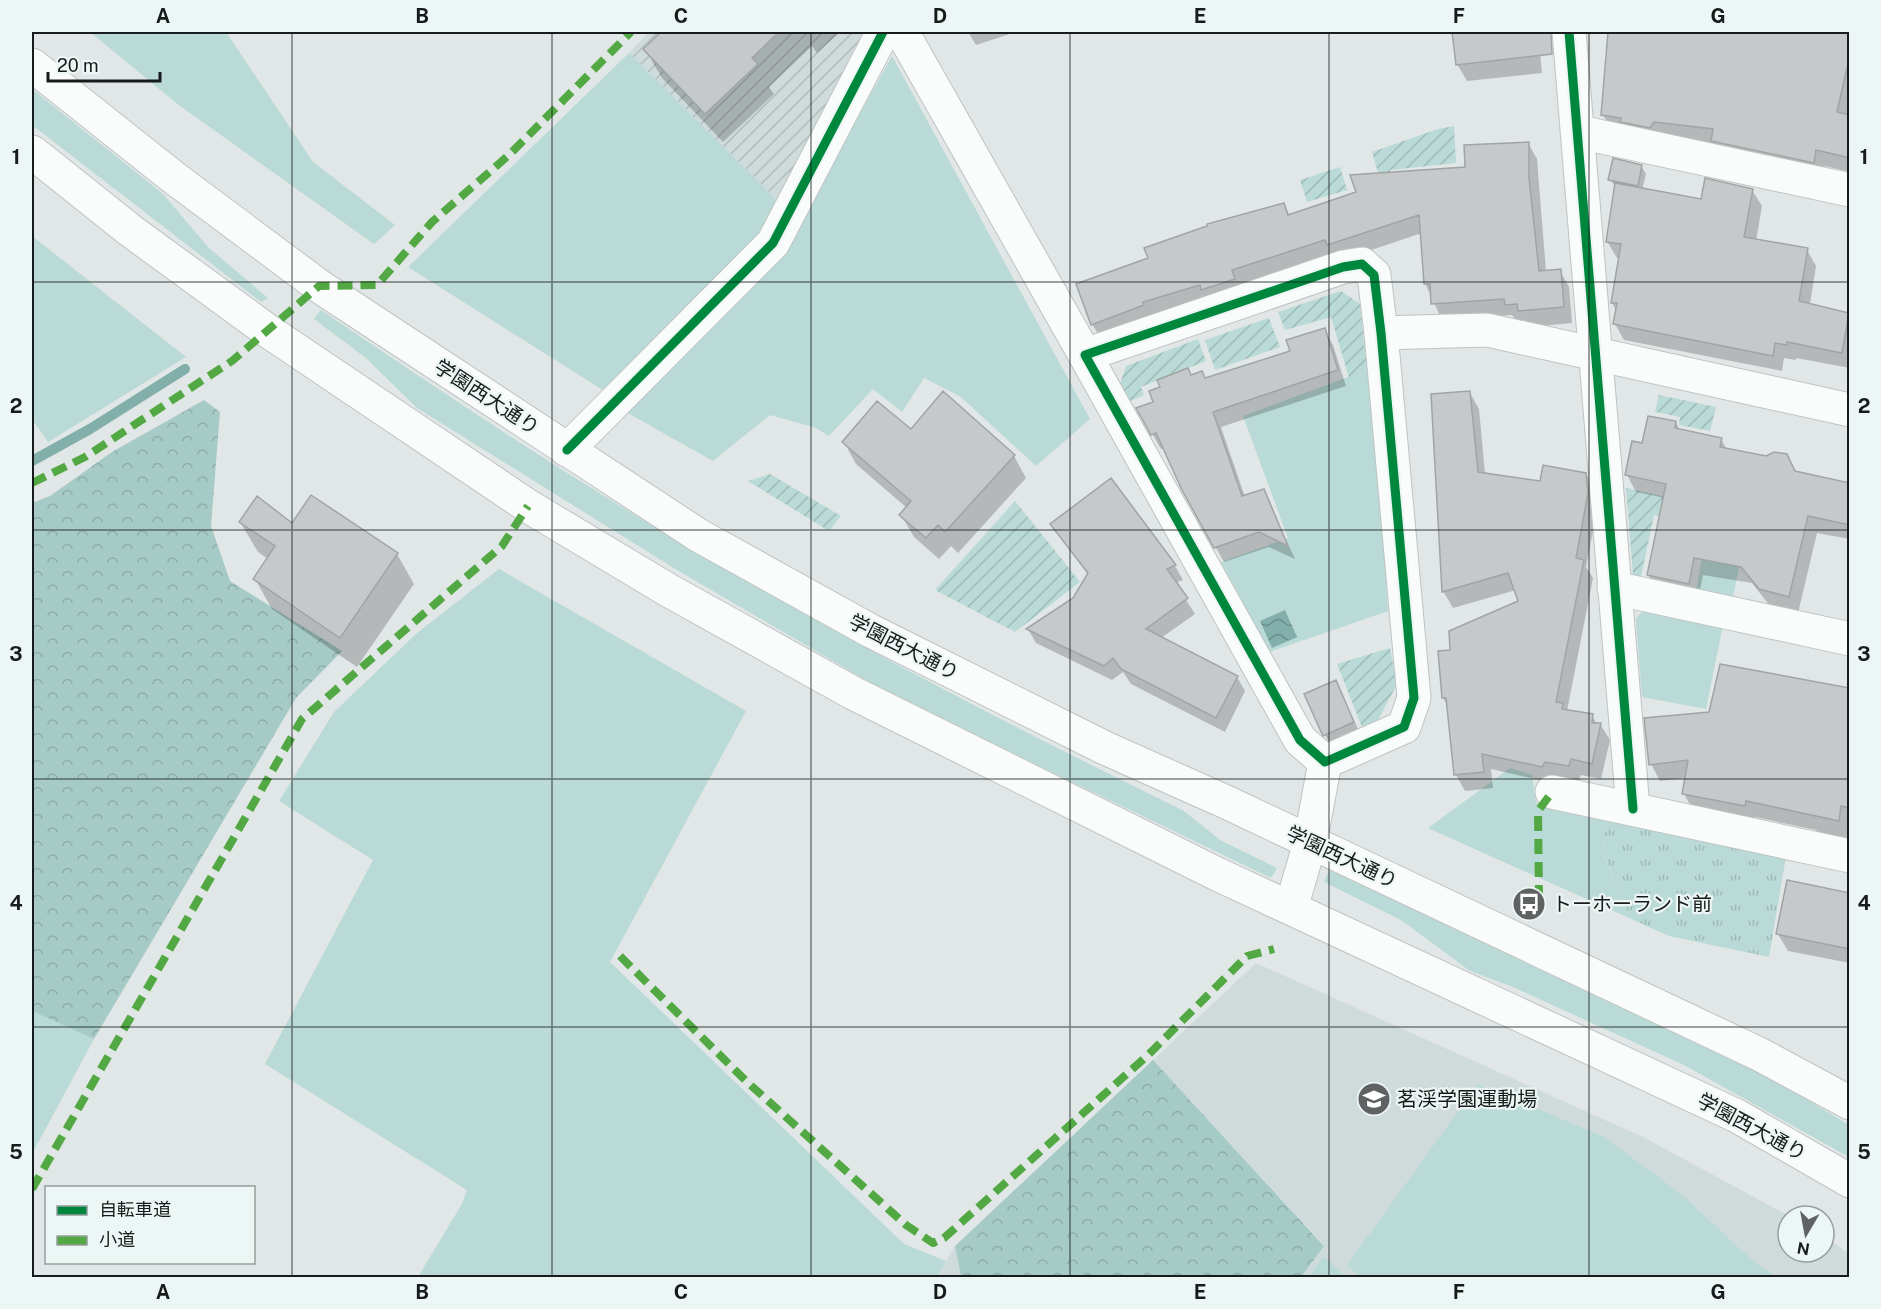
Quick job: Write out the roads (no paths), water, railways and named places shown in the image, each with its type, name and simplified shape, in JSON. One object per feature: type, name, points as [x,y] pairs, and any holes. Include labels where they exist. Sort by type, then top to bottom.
[{"type":"street","points":[[567,450],[773,243],[883,32]]},
{"type":"street","points":[[902,32],[1300,740],[1325,762]]},
{"type":"street","points":[[1569,32],[1633,809]]},
{"type":"street","name":"学園西大通り","points":[[32,65],[172,177],[319,286],[698,535],[871,631],[1105,748],[1759,1054],[1850,1103]]},
{"type":"street","points":[[1579,132],[1850,190]]},
{"type":"street","name":"学園西大通り","points":[[32,152],[131,231],[268,331],[528,506],[668,590],[853,693],[1291,908],[1737,1116],[1850,1181]]},
{"type":"street","points":[[1085,355],[1343,267],[1362,264],[1374,274],[1382,333],[1414,698],[1404,727],[1325,762]]},
{"type":"street","points":[[1382,333],[1487,330],[1850,410]]},
{"type":"street","points":[[1614,588],[1850,639]]},
{"type":"street","points":[[1291,908],[1310,843],[1325,762]]},
{"type":"street","points":[[1552,792],[1850,856]]},
{"type":"water","points":[[1285,610],[1297,637],[1272,648],[1260,621]]},
{"type":"waterway","points":[[32,461],[90,429],[185,369]]},
{"type":"place","name":"トーホーランド前","points":[[1529,904]]},
{"type":"place","name":"茗渓学園運動場","points":[[1374,1099]]}]
